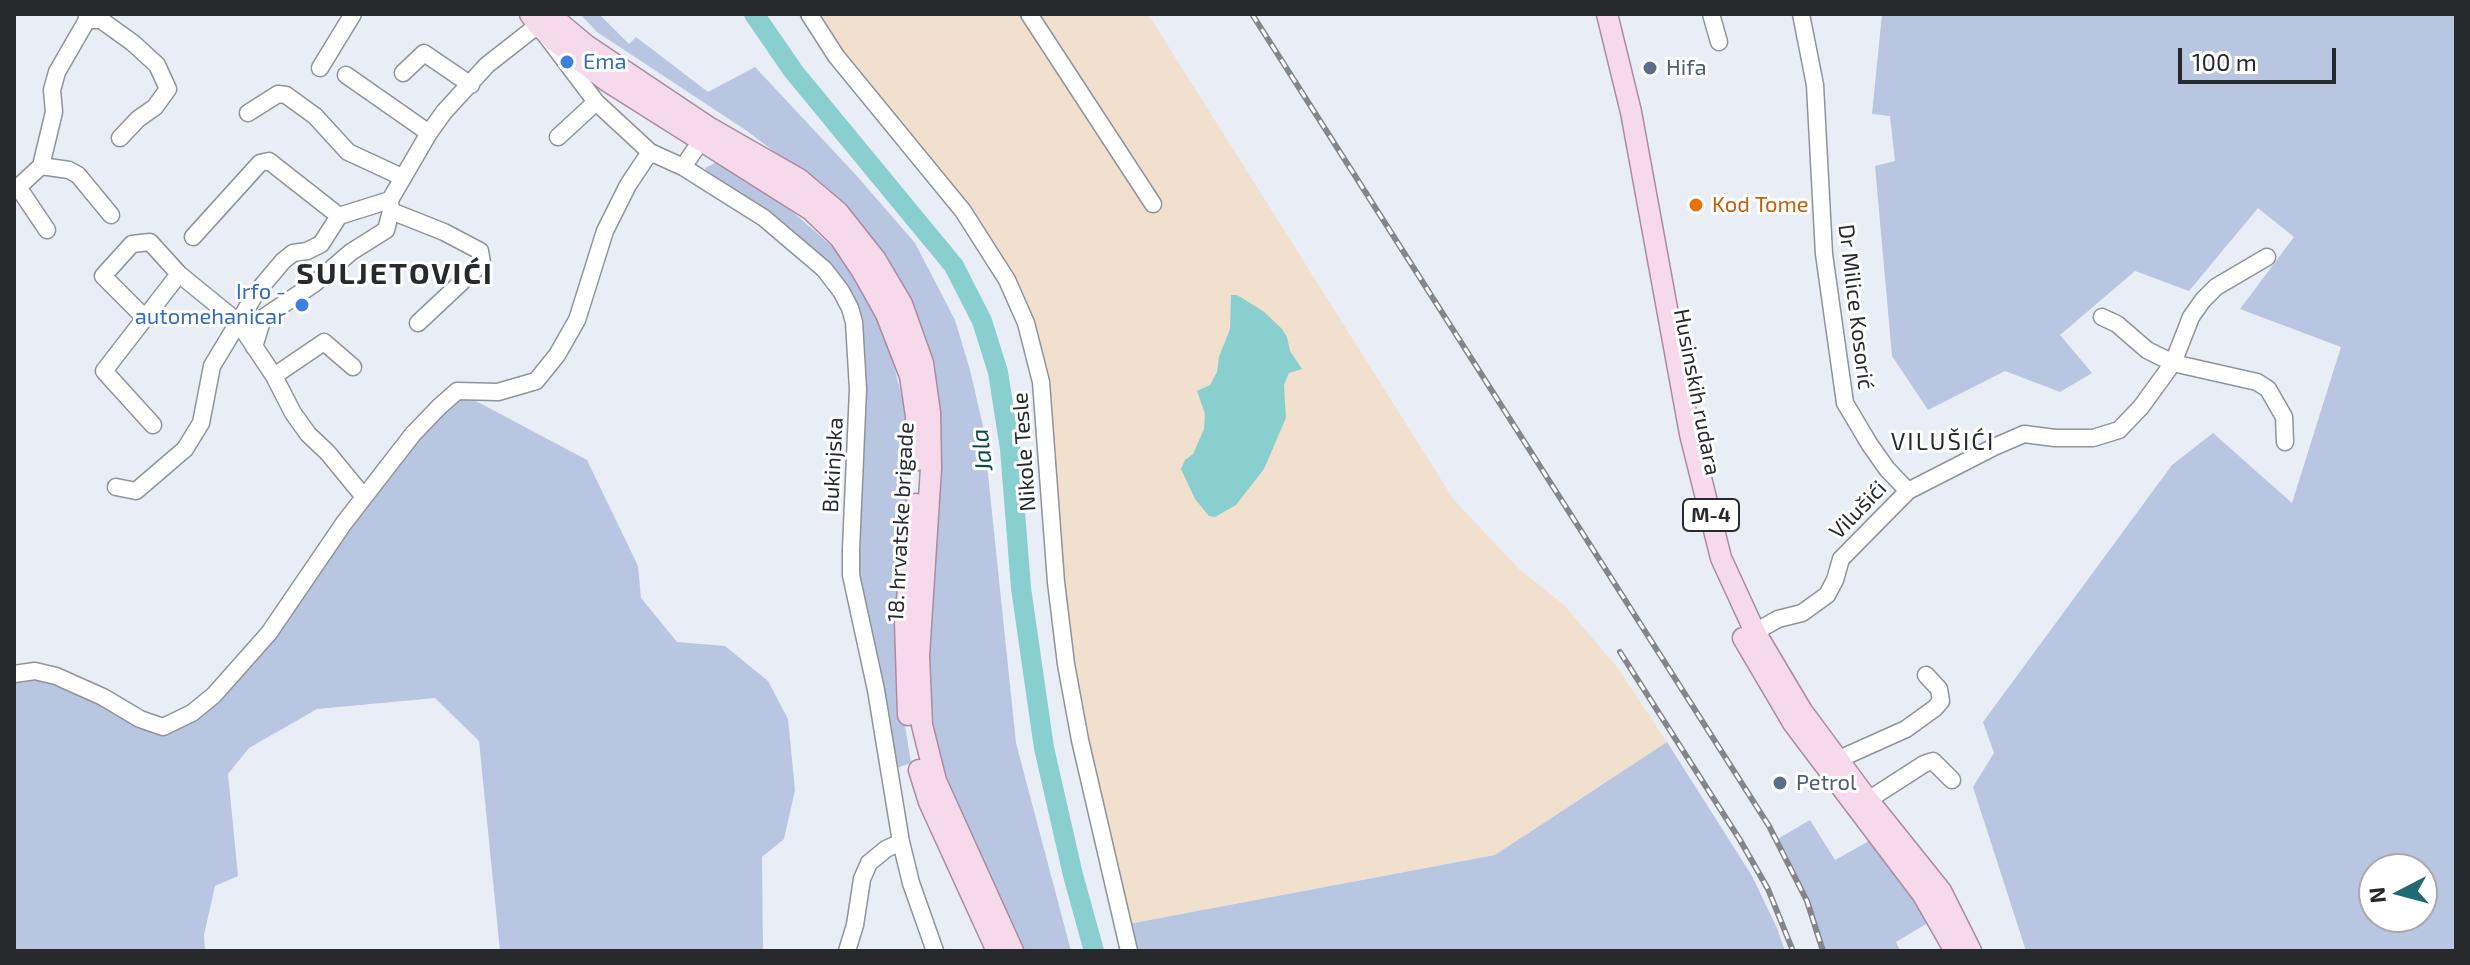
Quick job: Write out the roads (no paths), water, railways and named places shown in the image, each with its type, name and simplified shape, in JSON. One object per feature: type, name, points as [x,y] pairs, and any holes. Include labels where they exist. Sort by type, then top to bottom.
[{"type":"main road","name":"Husinskih rudara","points":[[1593,14],[1621,115],[1679,439],[1712,561],[1736,625],[1793,723],[1923,895],[1955,951]]},
{"type":"main road","name":"Husinskih rudara","points":[[1607,14],[1631,112],[1690,434],[1721,558],[1755,632],[1802,711],[1941,891],[1971,951]]},
{"type":"main road","name":"18. hrvatske brigade","points":[[539,18],[607,81],[799,179],[838,212],[876,260],[902,304],[923,363],[930,413],[931,468],[919,656],[922,725],[936,781],[1013,951]]},
{"type":"main road","name":"18. hrvatske brigade","points":[[706,134],[811,210],[840,238],[886,314],[910,376],[918,464],[905,621],[908,715],[916,759],[929,802],[997,951]]},
{"type":"street","points":[[320,68],[353,14]]},
{"type":"street","name":"Nikole Tesle","points":[[809,14],[836,56],[963,211],[1007,280],[1026,323],[1041,382],[1056,582],[1066,664],[1080,740],[1129,951]]},
{"type":"street","points":[[1029,14],[1153,204]]},
{"type":"street","points":[[1711,14],[1719,42]]},
{"type":"street","name":"Dr Milice Kosorić","points":[[1801,14],[1815,85],[1824,254],[1845,403],[1887,469],[1908,491]]},
{"type":"street","points":[[47,230],[16,189],[41,166],[54,112],[52,90],[57,72],[87,17],[101,20],[133,43],[157,65],[168,89],[155,107],[120,138]]},
{"type":"street","points":[[254,347],[263,318],[315,283],[351,252],[386,230],[390,206],[402,177],[444,112],[487,65],[539,18]]},
{"type":"street","name":"Bukinjska","points":[[539,18],[596,102],[650,152],[683,167],[764,218],[824,269],[850,308],[854,322],[858,389],[851,575],[876,690],[901,842],[911,883],[935,951]]},
{"type":"street","points":[[403,73],[424,53],[471,85]]},
{"type":"street","points":[[346,75],[429,133]]},
{"type":"street","points":[[248,113],[278,94],[286,95],[315,116],[348,152],[402,177]]},
{"type":"street","points":[[558,137],[596,102]]},
{"type":"street","points":[[683,167],[706,134]]},
{"type":"street","points":[[14,674],[35,671],[56,676],[103,697],[140,719],[163,727],[192,713],[214,695],[269,633],[364,497],[413,434],[452,394],[457,391],[498,392],[536,381],[557,355],[577,320],[605,231],[628,185],[650,152]]},
{"type":"street","points":[[193,237],[260,163],[269,161],[339,216]]},
{"type":"street","points":[[41,166],[69,170],[78,175],[111,215]]},
{"type":"street","points":[[116,487],[136,491],[185,449],[201,423],[212,366],[256,293],[293,253],[321,244],[339,216],[390,206],[480,251],[482,263],[418,323]]},
{"type":"street","points":[[145,318],[103,276],[132,244],[150,242],[179,274],[238,322],[308,434],[364,497]]},
{"type":"street","name":"Vilušići","points":[[1755,632],[1778,619],[1802,613],[1827,595],[1841,559],[1908,491],[2024,434],[2093,438],[2119,430],[2141,407],[2173,363],[2191,317],[2203,300],[2216,287],[2267,257]]},
{"type":"street","points":[[153,425],[104,371],[179,274]]},
{"type":"street","points":[[2102,317],[2117,324],[2147,350],[2173,363],[2257,382],[2268,389],[2284,417],[2285,442]]},
{"type":"street","points":[[274,376],[324,342],[353,367]]},
{"type":"street","points":[[1840,762],[1848,755],[1906,729],[1935,708],[1941,701],[1939,689],[1926,675]]},
{"type":"street","points":[[1868,800],[1933,761],[1952,780]]},
{"type":"street","points":[[847,951],[855,925],[862,879],[869,863],[877,854],[901,842]]},
{"type":"waterway","name":"Jala","points":[[754,14],[794,72],[954,266],[982,321],[998,372],[1010,449],[1021,588],[1044,748],[1094,951]]},
{"type":"railway","points":[[1252,14],[1769,826],[1807,901],[1823,951]]},
{"type":"railway","points":[[1620,652],[1740,840],[1768,889],[1793,951]]},
{"type":"place","name":"Ema","points":[[567,62]]},
{"type":"place","name":"Hifa","points":[[1650,68]]},
{"type":"place","name":"Kod Tome","points":[[1696,205]]},
{"type":"place","name":"Irfo - automehanicar","points":[[302,305]]},
{"type":"place","name":"Petrol","points":[[1780,783]]},
{"type":"district","name":"SULJETOVIĆI","points":[[395,274]]},
{"type":"district","name":"VILUŠIĆI","points":[[1943,442]]}]
